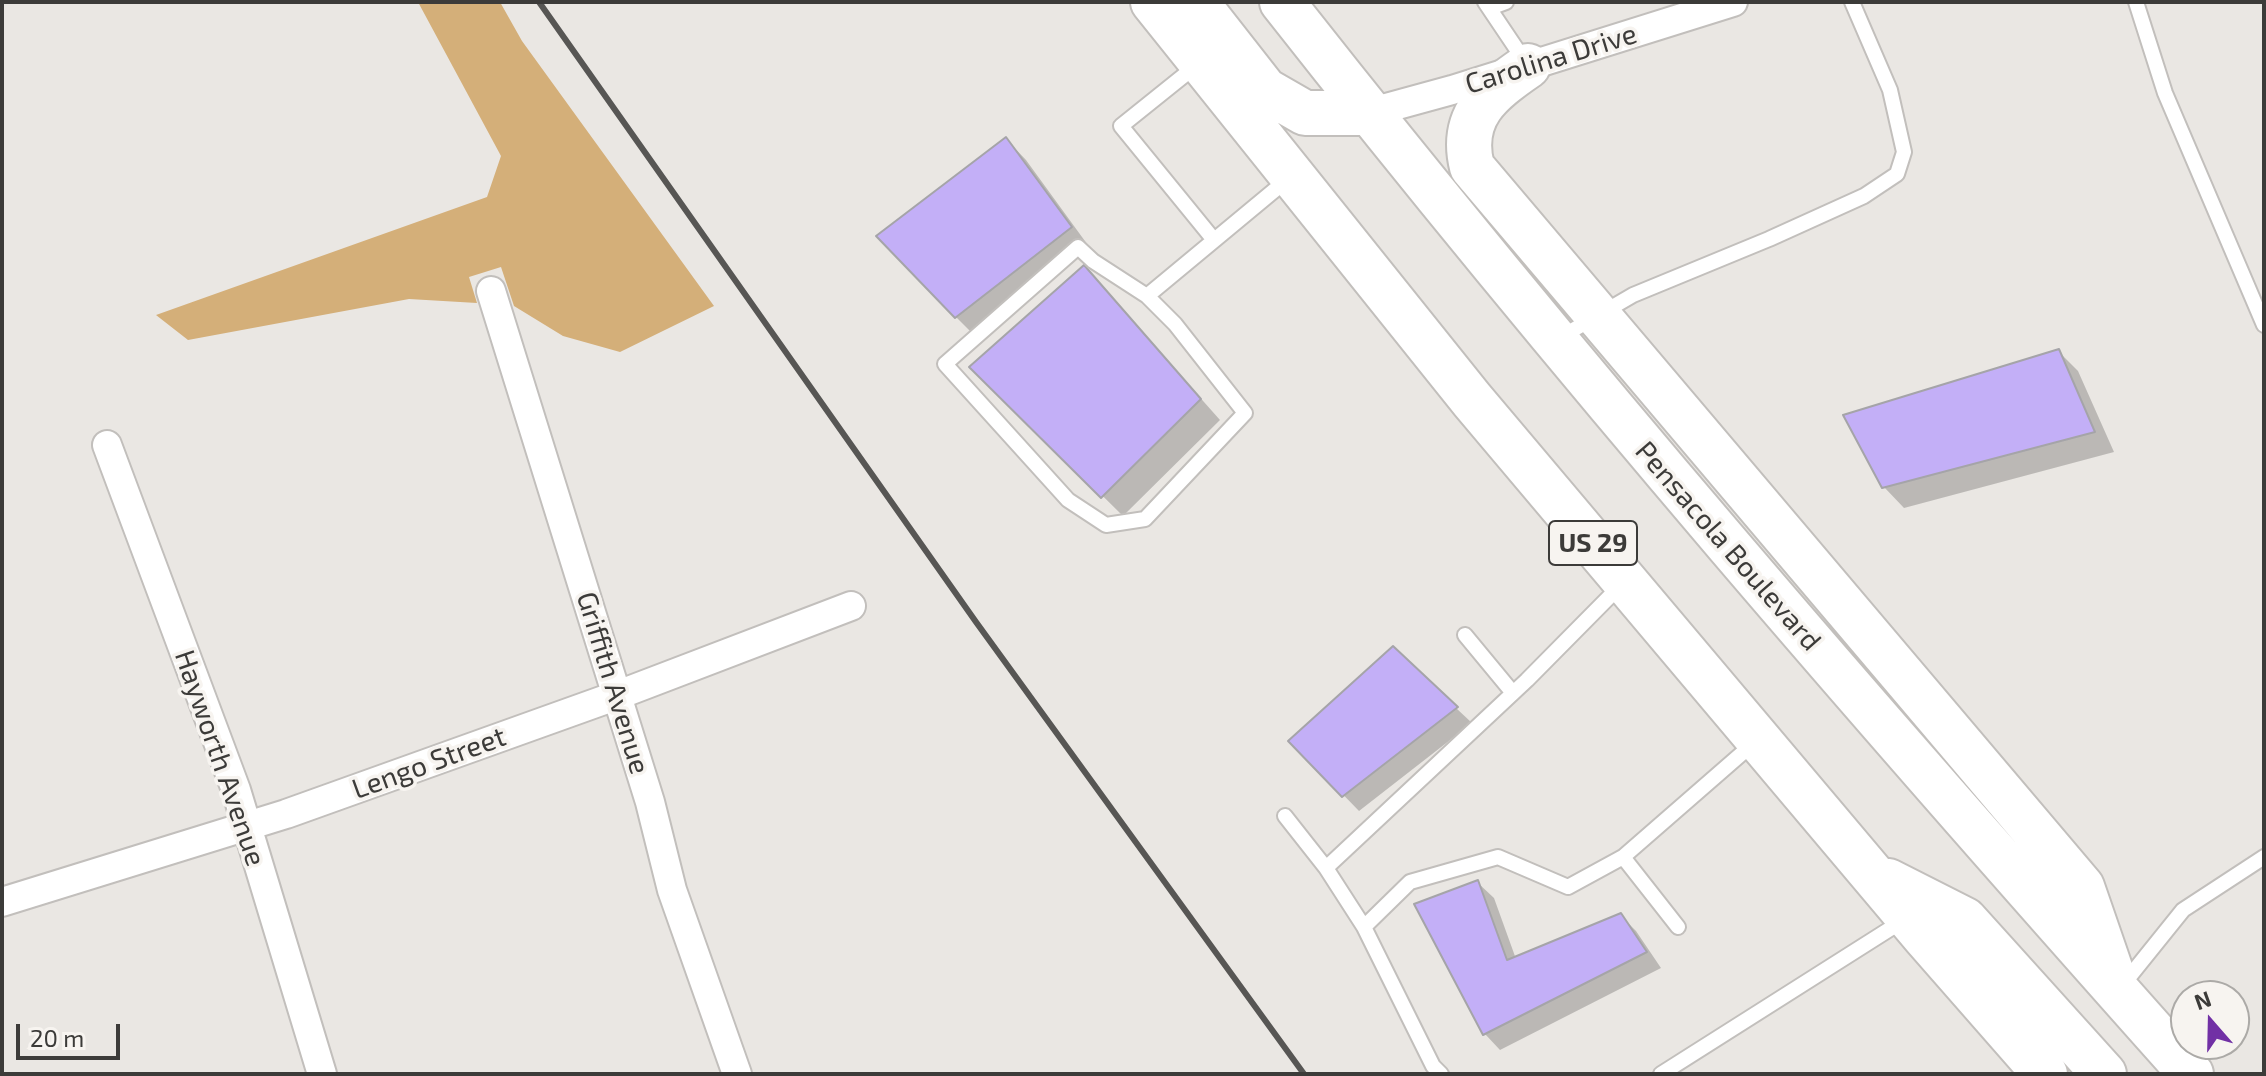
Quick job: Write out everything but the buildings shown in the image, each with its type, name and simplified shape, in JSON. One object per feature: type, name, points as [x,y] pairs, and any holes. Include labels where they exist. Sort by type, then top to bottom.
[{"type":"highway","name":"US 29","points":[[1153,2],[1291,176],[1625,581],[1908,917],[2045,1074]]},
{"type":"highway","points":[[1196,2],[1265,90],[1305,113],[1368,113]]},
{"type":"highway","name":"Pensacola Boulevard","points":[[1282,2],[1554,341],[1741,562],[2191,1074]]},
{"type":"highway","points":[[1528,66],[1494,89],[1474,117],[1467,148],[1472,167],[2082,887],[2118,992]]},
{"type":"highway","points":[[1868,870],[1965,920],[2104,1074]]},
{"type":"street","name":"Carolina Drive","points":[[1368,113],[1733,2]]},
{"type":"street","name":"Griffith Avenue","points":[[491,291],[618,695],[672,890],[737,1074]]},
{"type":"street","name":"Hayworth Avenue","points":[[107,445],[236,790],[244,825],[322,1074]]},
{"type":"street","name":"Lengo Street","points":[[2,902],[286,814],[618,695],[851,606]]},
{"type":"lane","points":[[1506,2],[1487,5],[1528,66]]},
{"type":"lane","points":[[1554,341],[1633,295],[1864,196],[1897,174],[1904,152],[1890,90],[1852,2]]},
{"type":"lane","points":[[2136,2],[2165,93],[2264,325]]},
{"type":"lane","points":[[1200,62],[1121,126],[1214,240]]},
{"type":"lane","points":[[1147,296],[1291,176]]},
{"type":"lane","points":[[1078,247],[1093,261],[1147,296],[1175,324],[1245,413],[1145,519],[1106,525],[1068,500],[945,364],[1078,247]]},
{"type":"lane","points":[[1326,868],[1513,693],[1625,581]]},
{"type":"lane","points":[[1465,635],[1513,693]]},
{"type":"lane","points":[[1364,927],[1410,882],[1498,857],[1568,887],[1623,857],[1758,739]]},
{"type":"lane","points":[[1285,816],[1326,868],[1364,927],[1433,1066],[1441,1074]]},
{"type":"lane","points":[[1623,857],[1678,927]]},
{"type":"lane","points":[[2118,992],[2183,910],[2264,857]]},
{"type":"lane","points":[[1661,1074],[1908,917]]},
{"type":"shaded area","points":[[418,2],[500,2],[522,41],[714,306],[620,352],[563,336],[514,306],[501,267],[469,277],[477,303],[409,299],[188,340],[156,315],[487,197],[501,156]]},
{"type":"railway","points":[[539,2],[976,622],[1304,1074]]}]
